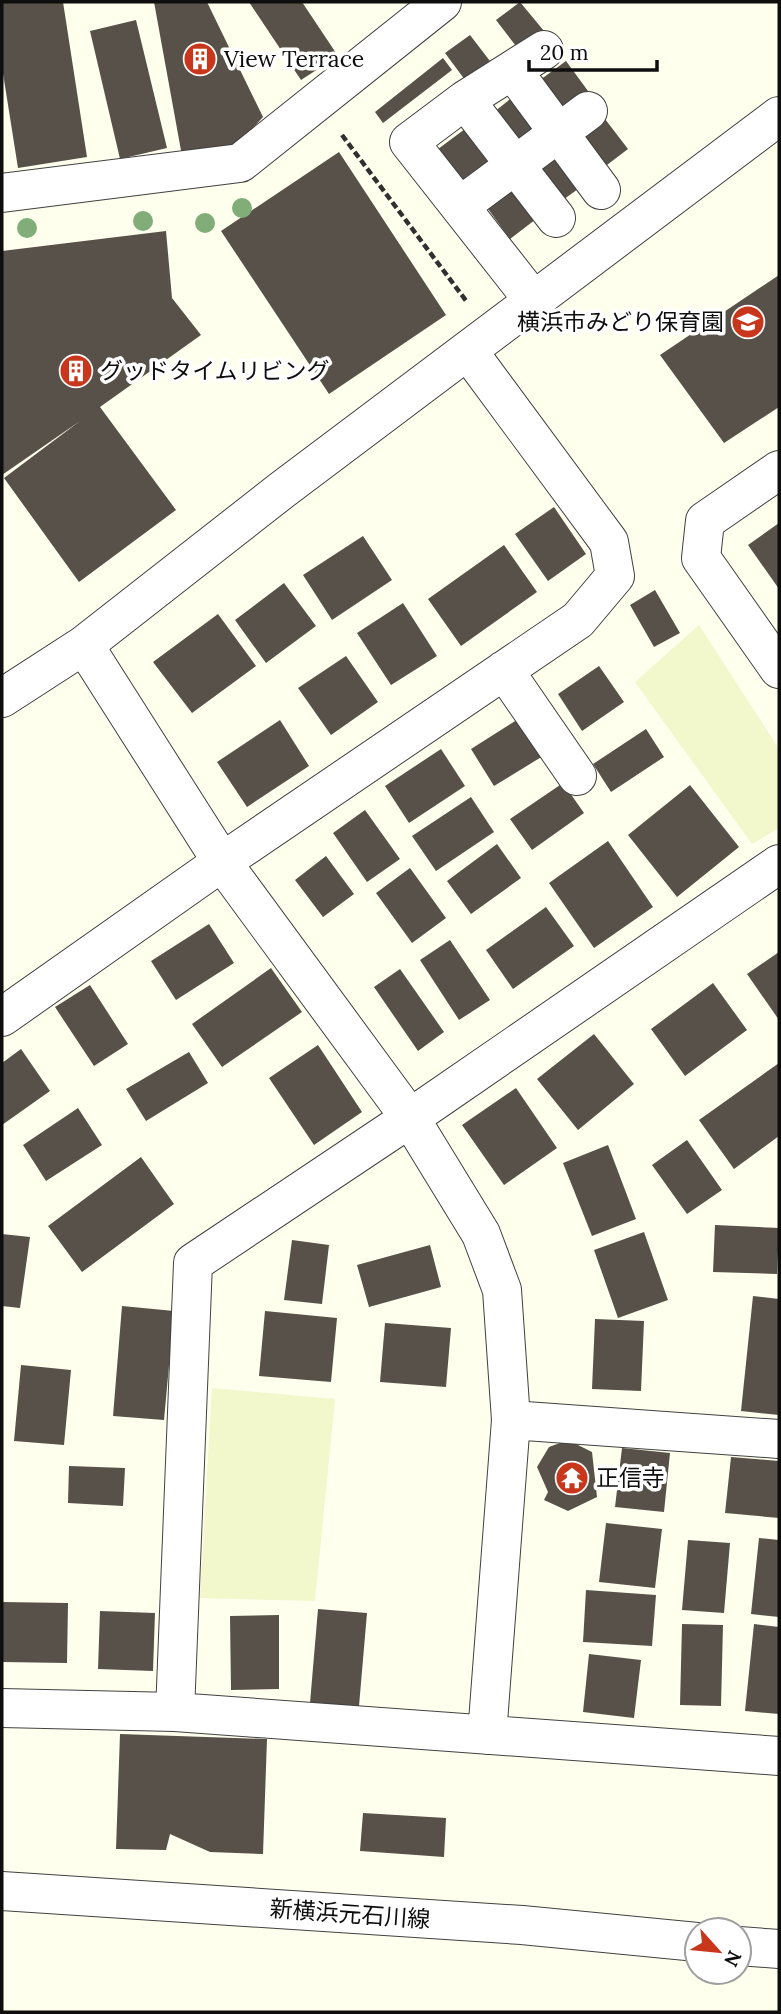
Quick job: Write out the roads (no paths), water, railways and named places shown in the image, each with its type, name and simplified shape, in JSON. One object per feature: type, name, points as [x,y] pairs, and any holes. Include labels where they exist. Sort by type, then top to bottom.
[{"type":"street","points":[[2,193],[240,163],[442,2]]},
{"type":"street","points":[[534,301],[409,142],[465,100],[544,50]]},
{"type":"street","points":[[513,71],[573,122],[601,190]]},
{"type":"street","points":[[465,100],[556,218]]},
{"type":"street","points":[[2,698],[84,645],[282,490],[779,116]]},
{"type":"street","points":[[472,197],[573,122]]},
{"type":"street","points":[[2,1017],[222,862],[578,620],[615,576],[609,541],[479,342]]},
{"type":"street","points":[[779,470],[705,521],[701,558],[779,669]]},
{"type":"street","points":[[84,645],[222,862],[410,1118],[481,1234],[502,1290],[511,1420],[487,1735]]},
{"type":"street","points":[[504,670],[577,776]]},
{"type":"street","points":[[175,1713],[193,1263],[410,1118],[779,864]]},
{"type":"street","points":[[511,1420],[779,1439]]},
{"type":"street","points":[[2,1708],[175,1713],[779,1756]]},
{"type":"street","name":"新横浜元石川線","points":[[2,1891],[508,1924],[683,1940]]},
{"type":"street","points":[[753,1946],[779,1949]]},
{"type":"place","name":"View Terrace","points":[[200,59]]},
{"type":"place","name":"横浜市みどり保育園","points":[[748,322]]},
{"type":"place","name":"グッドタイムリビング","points":[[76,371]]},
{"type":"place","name":"正信寺","points":[[572,1478]]}]
